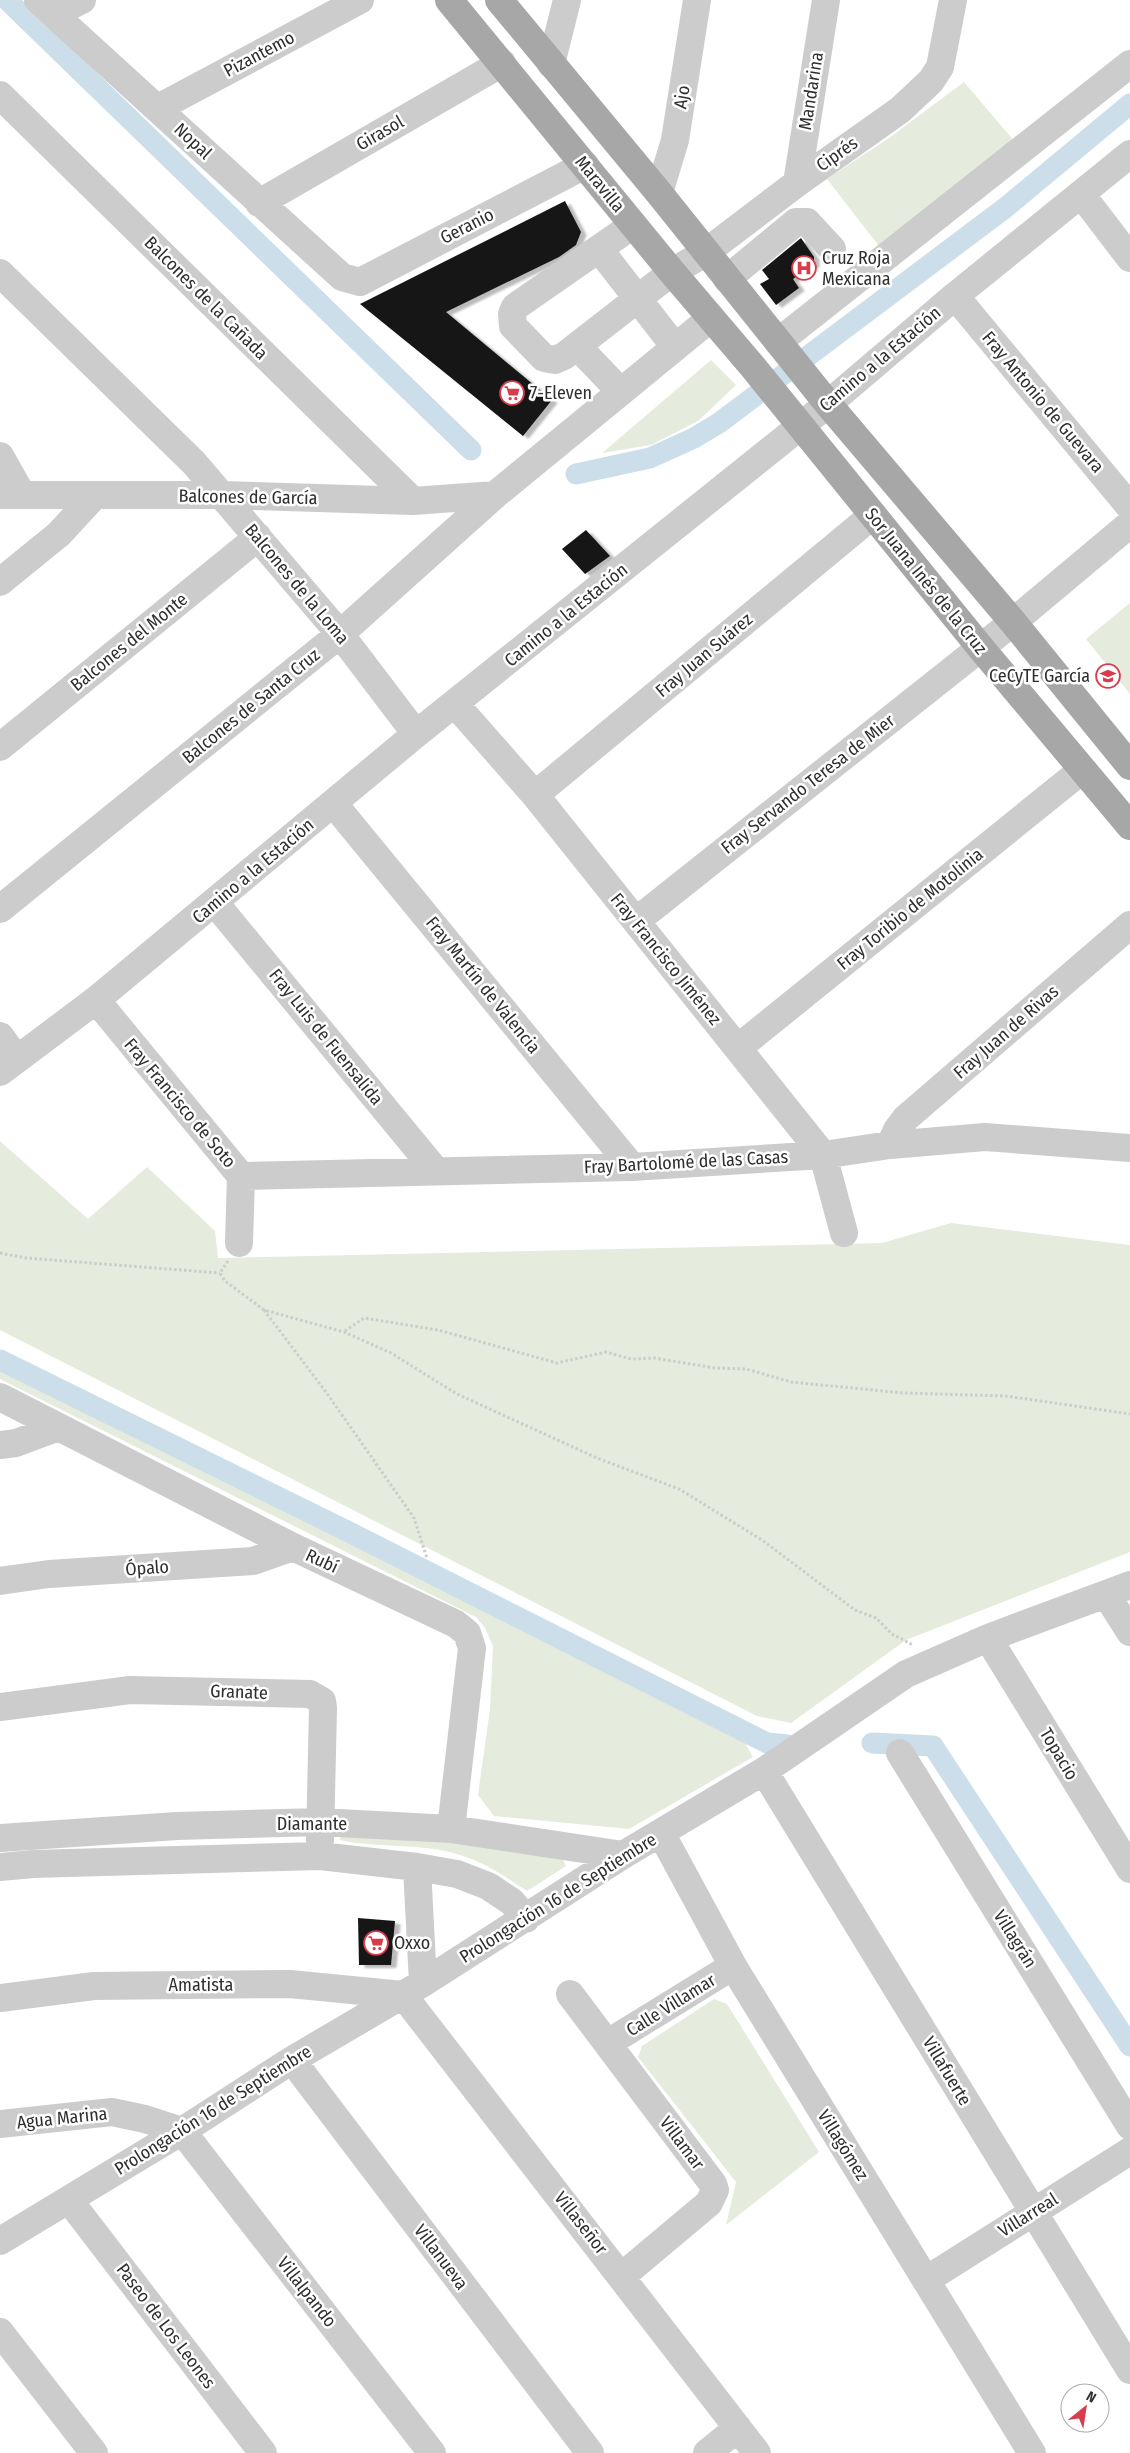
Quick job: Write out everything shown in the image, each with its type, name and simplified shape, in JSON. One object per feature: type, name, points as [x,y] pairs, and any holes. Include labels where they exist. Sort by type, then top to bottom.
[{"type":"main road","name":"Maravilla","points":[[449,0],[672,272],[753,367]]},
{"type":"main road","points":[[499,0],[659,193],[820,395],[1013,622],[1130,766]]},
{"type":"main road","name":"Sor Juana Inés de la Cruz","points":[[753,367],[980,647],[1130,826]]},
{"type":"street","points":[[46,7],[82,0]]},
{"type":"street","name":"Pizantemo","points":[[158,108],[360,0]]},
{"type":"street","points":[[551,64],[567,0]]},
{"type":"street","name":"Ajo","points":[[659,193],[675,140],[697,0]]},
{"type":"street","name":"Mandarina","points":[[797,183],[826,0]]},
{"type":"street","name":"Ciprés","points":[[634,225],[515,307],[512,314],[513,326],[544,358],[555,360],[577,346],[672,272],[705,253],[797,183],[900,110],[930,82],[940,67],[953,0]]},
{"type":"street","name":"Nopal","points":[[46,7],[158,108],[259,203],[348,280]]},
{"type":"street","name":"Girasol","points":[[259,203],[502,63]]},
{"type":"street","points":[[781,345],[1130,64]]},
{"type":"street","name":"Balcones de la Cañada","points":[[0,95],[413,501]]},
{"type":"street","name":"Camino a la Estación","points":[[8,1065],[96,1000],[215,903],[416,734],[455,704],[820,395],[955,296],[1130,154]]},
{"type":"street","name":"Geranio","points":[[348,280],[360,282],[585,165]]},
{"type":"street","points":[[1081,194],[1130,258]]},
{"type":"street","points":[[727,279],[796,222],[807,222],[832,249]]},
{"type":"street","points":[[599,249],[676,347]]},
{"type":"street","name":"Balcones de la Loma","points":[[0,273],[194,463],[340,634],[416,734]]},
{"type":"street","name":"Fray Antonio de Guevara","points":[[955,296],[1130,507]]},
{"type":"street","name":"Balcones de Santa Cruz","points":[[0,909],[340,634],[495,495],[711,318]]},
{"type":"street","points":[[577,346],[621,392]]},
{"type":"street","points":[[0,456],[7,466],[11,495]]},
{"type":"street","name":"Balcones de García","points":[[11,495],[222,495],[413,501],[495,495]]},
{"type":"street","points":[[0,582],[59,534],[95,496]]},
{"type":"street","name":"Fray Juan Suárez","points":[[535,795],[873,515]]},
{"type":"street","name":"Fray Servando Teresa de Mier","points":[[636,921],[1013,622],[1130,524]]},
{"type":"street","name":"Balcones del Monte","points":[[0,747],[258,538]]},
{"type":"street","name":"Fray Francisco Jiménez","points":[[455,704],[535,795],[823,1155],[844,1232]]},
{"type":"street","name":"Fray Toribio de Motolinia","points":[[738,1048],[1082,770]]},
{"type":"street","name":"Fray Martín de Valencia","points":[[333,803],[632,1167]]},
{"type":"street","name":"Fray Luis de Fuensalida","points":[[215,903],[436,1171]]},
{"type":"street","name":"Fray Juan de Rivas","points":[[890,1145],[897,1130],[906,1118],[1130,925]]},
{"type":"street","name":"Fray Francisco de Soto","points":[[96,1000],[241,1176],[238,1243]]},
{"type":"street","points":[[0,1036],[8,1065]]},
{"type":"street","name":"Fray Bartolomé de las Casas","points":[[241,1176],[632,1167],[823,1155],[890,1145],[985,1137],[1123,1141]]},
{"type":"street","name":"Rubí","points":[[0,1397],[56,1428],[293,1547],[456,1624],[467,1633],[472,1648],[451,1829]]},
{"type":"street","points":[[0,1445],[16,1443],[56,1428]]},
{"type":"street","name":"Ópalo","points":[[0,1581],[49,1574],[253,1561],[293,1547]]},
{"type":"street","points":[[1118,1589],[1130,1632]]},
{"type":"street","name":"Prolongación 16 de Septiembre","points":[[0,2241],[182,2131],[292,2060],[413,1989],[623,1856],[764,1771],[906,1674],[988,1638],[1118,1589]]},
{"type":"street","name":"Topacio","points":[[988,1638],[1130,1870]]},
{"type":"street","name":"Granate","points":[[0,1707],[130,1690],[310,1694],[317,1697],[322,1701],[323,1708],[320,1856]]},
{"type":"street","name":"Villagrán","points":[[900,1753],[1130,2126]]},
{"type":"street","name":"Villafuerte","points":[[764,1771],[1130,2370]]},
{"type":"street","name":"Diamante","points":[[0,1838],[177,1826],[320,1822],[451,1829],[623,1856]]},
{"type":"street","name":"Villagómez","points":[[661,1834],[733,1966],[1032,2453]]},
{"type":"street","name":"Diamante","points":[[0,1868],[32,1864],[320,1856],[417,1867],[457,1874],[488,1886],[512,1902],[526,1919]]},
{"type":"street","points":[[413,1989],[417,1867]]},
{"type":"street","name":"Calle Villamar","points":[[608,2043],[733,1966]]},
{"type":"street","name":"Amatista","points":[[0,1998],[94,1986],[290,1984],[413,1989]]},
{"type":"street","name":"Villaseñor","points":[[413,1989],[622,2276],[757,2453]]},
{"type":"street","name":"Villamar","points":[[570,1994],[713,2184],[715,2190],[709,2203],[622,2276]]},
{"type":"street","name":"Villanueva","points":[[292,2060],[590,2453]]},
{"type":"street","name":"Agua Marina","points":[[3,2125],[112,2112],[145,2119],[182,2131]]},
{"type":"street","name":"Villalpando","points":[[182,2131],[432,2453]]},
{"type":"street","name":"Villarreal","points":[[926,2280],[1130,2151]]},
{"type":"street","name":"Paseo de Los Leones","points":[[69,2200],[263,2453]]},
{"type":"street","points":[[0,2332],[94,2453]]},
{"type":"street","points":[[707,2453],[738,2428]]},
{"type":"path","points":[[220,1273],[238,1243]]},
{"type":"path","points":[[0,1253],[26,1258],[220,1273]]},
{"type":"path","points":[[220,1273],[225,1281],[264,1310],[326,1392],[414,1518],[427,1558]]},
{"type":"path","points":[[264,1310],[344,1332],[391,1352],[457,1394],[597,1458],[679,1489],[762,1540],[855,1610],[876,1618],[892,1634],[938,1659]]},
{"type":"path","points":[[344,1332],[364,1318],[438,1330],[558,1363],[606,1352],[631,1359],[654,1358],[715,1368],[746,1369],[790,1382],[903,1393],[1006,1396],[1130,1414]]},
{"type":"shaded area","points":[[964,82],[1015,142],[882,250],[827,179],[889,138]]},
{"type":"shaded area","points":[[711,360],[736,385],[698,421],[651,445],[602,453]]},
{"type":"shaded area","points":[[1130,603],[1130,694],[1086,639]]},
{"type":"shaded area","points":[[0,1141],[88,1219],[147,1167],[215,1231],[218,1258],[882,1243],[951,1223],[1130,1245],[1130,1552],[906,1640],[791,1723],[757,1716],[0,1330]]},
{"type":"shaded area","points":[[0,1367],[745,1743],[753,1757],[629,1829],[494,1816],[478,1795],[490,1709],[493,1646],[485,1628],[476,1617],[0,1379]]},
{"type":"shaded area","points":[[346,1827],[560,1854],[566,1866],[527,1891],[488,1867],[463,1856],[433,1849],[355,1843],[340,1840],[341,1833]]},
{"type":"shaded area","points":[[714,1999],[727,2004],[819,2152],[726,2225],[736,2182],[638,2057],[642,2046]]},
{"type":"building","points":[[565,201],[581,232],[576,245],[559,257],[446,312],[552,400],[523,436],[360,304]]},
{"type":"building","points":[[801,238],[814,257],[814,264],[793,279],[799,288],[776,305],[760,284],[769,279],[762,270]]},
{"type":"building","points":[[586,530],[610,556],[585,574],[562,549]]},
{"type":"building","name":"Oxxo","points":[[358,1918],[395,1921],[391,1965],[359,1965]]},
{"type":"waterway","points":[[7,0],[471,450]]},
{"type":"waterway","points":[[576,474],[650,458],[694,438],[719,423],[1005,208],[1130,104]]},
{"type":"waterway","points":[[0,1360],[349,1532],[767,1743],[788,1745]]},
{"type":"waterway","points":[[872,1743],[933,1746],[1130,2046]]},
{"type":"place","name":"Cruz Roja Mexicana","points":[[804,268]]},
{"type":"place","name":"7-Eleven","points":[[512,393]]},
{"type":"place","name":"CeCyTE García","points":[[1108,676]]},
{"type":"place","name":"Oxxo","points":[[376,1943]]}]
